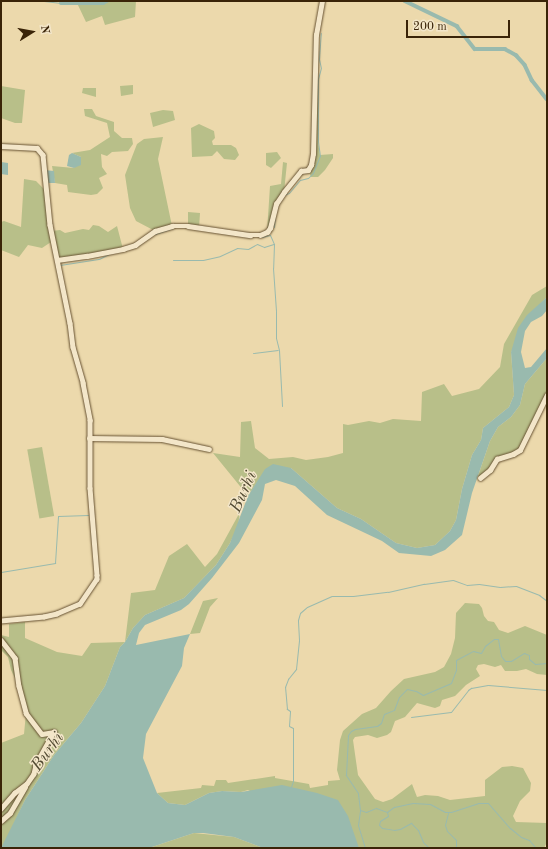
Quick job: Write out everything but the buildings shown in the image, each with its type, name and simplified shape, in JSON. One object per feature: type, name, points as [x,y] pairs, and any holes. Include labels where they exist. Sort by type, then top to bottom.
[{"type":"street","points":[[57,260],[87,256],[135,245],[154,231],[172,226],[182,225],[250,235],[260,235],[267,232],[270,228],[276,204],[301,170],[308,170],[311,165],[313,154],[316,35],[322,1]]},
{"type":"street","points":[[1,146],[37,148],[43,156],[48,216],[70,323],[73,347],[83,383],[90,420],[90,488],[97,579],[80,604],[57,614],[44,617],[1,621]]},
{"type":"street","points":[[480,478],[490,470],[497,459],[520,450],[547,395]]},
{"type":"street","points":[[89,438],[162,439],[209,449]]},
{"type":"street","points":[[1,640],[15,658],[19,686],[26,713],[42,734],[54,732],[36,765],[34,774],[10,813],[1,821]]},
{"type":"street","points":[[1,809],[15,793],[27,784]]},
{"type":"green space","points":[[79,1],[136,1],[135,17],[105,25],[102,16],[86,22],[77,3]]},
{"type":"green space","points":[[315,79],[318,79],[318,142],[320,155],[333,154],[333,158],[318,177],[311,177],[308,170],[311,165]]},
{"type":"green space","points":[[133,85],[133,94],[121,96],[120,86]]},
{"type":"green space","points":[[1,86],[25,90],[22,123],[15,123],[1,118]]},
{"type":"green space","points":[[83,88],[96,88],[96,97],[82,93]]},
{"type":"green space","points":[[84,109],[92,109],[96,116],[114,122],[114,131],[122,138],[132,138],[133,144],[128,151],[112,152],[107,156],[101,154],[102,167],[107,174],[99,178],[103,188],[97,194],[91,195],[68,192],[67,185],[55,183],[52,166],[74,168],[81,157],[72,153],[90,150],[110,137],[107,123],[85,116]]},
{"type":"green space","points":[[163,110],[173,111],[175,120],[153,127],[150,113]]},
{"type":"green space","points":[[199,124],[214,131],[215,138],[212,141],[213,145],[231,145],[236,148],[239,155],[235,160],[224,159],[217,151],[212,156],[192,157],[191,128]]},
{"type":"green space","points":[[163,137],[158,159],[172,226],[155,231],[136,221],[130,208],[125,175],[137,144],[144,139]]},
{"type":"green space","points":[[277,152],[281,158],[271,168],[266,165],[266,153]]},
{"type":"green space","points":[[283,162],[287,163],[284,192],[276,204],[267,232],[270,186],[281,184]]},
{"type":"green space","points":[[24,179],[36,181],[46,191],[51,231],[60,230],[65,233],[83,229],[89,230],[93,225],[99,226],[108,232],[117,226],[123,249],[57,260],[54,240],[42,248],[28,245],[19,257],[1,250],[1,222],[4,221],[21,227]]},
{"type":"green space","points":[[188,212],[200,213],[199,228],[188,226]]},
{"type":"green space","points":[[547,286],[547,297],[539,305],[511,352],[514,395],[509,407],[483,428],[481,440],[472,455],[462,489],[456,520],[450,531],[435,545],[417,548],[396,543],[361,519],[337,508],[291,468],[256,484],[248,496],[213,453],[240,457],[241,422],[251,421],[255,448],[269,459],[293,457],[306,460],[343,453],[343,424],[348,425],[369,421],[380,423],[393,419],[421,421],[422,392],[444,384],[452,396],[479,389],[500,367],[504,344],[532,295]]},
{"type":"green space","points":[[547,358],[547,395],[520,450],[497,459],[480,478],[478,476],[490,441],[498,427],[511,417],[520,405],[525,384]]},
{"type":"green space","points":[[42,447],[54,516],[39,519],[27,450]]},
{"type":"green space","points":[[240,512],[238,526],[230,543],[216,565],[184,598],[145,615],[133,628],[125,642],[131,593],[155,590],[169,556],[187,544],[205,567],[217,554]]},
{"type":"green space","points":[[218,598],[210,607],[200,633],[190,634],[203,601]]},
{"type":"green space","points":[[465,603],[479,604],[482,608],[484,616],[488,621],[494,622],[499,630],[508,633],[525,626],[547,635],[547,675],[537,674],[526,669],[505,671],[501,665],[495,667],[484,664],[478,665],[476,669],[480,676],[466,685],[455,696],[442,700],[440,706],[435,708],[417,703],[405,717],[395,721],[391,732],[387,735],[377,738],[368,735],[355,737],[353,740],[358,775],[375,799],[383,802],[392,799],[412,784],[417,797],[425,795],[438,796],[450,800],[485,796],[485,780],[502,767],[512,766],[523,768],[531,783],[530,791],[520,801],[513,816],[516,822],[547,823],[547,842],[544,848],[359,848],[357,845],[248,790],[241,792],[222,791],[209,793],[185,805],[168,803],[157,793],[201,788],[202,785],[214,786],[216,780],[226,780],[228,783],[275,776],[275,778],[309,784],[310,788],[328,785],[328,781],[340,780],[337,770],[340,740],[343,731],[362,714],[376,708],[404,679],[435,672],[444,667],[451,654],[455,638],[456,613]]},
{"type":"green space","points":[[25,622],[25,638],[57,652],[82,656],[91,643],[125,642],[120,647],[105,686],[81,723],[54,755],[25,800],[4,845],[1,847],[1,743],[24,734],[26,713],[19,686],[11,670],[8,657],[1,650],[1,635],[9,637],[9,624]]},
{"type":"green space","points":[[194,833],[234,837],[263,848],[149,848]]},
{"type":"water","points":[[72,153],[81,157],[81,165],[74,168],[67,166],[69,155]]},
{"type":"water","points":[[1,162],[8,163],[8,175],[1,174]]},
{"type":"water","points":[[44,170],[54,171],[55,183],[45,183]]},
{"type":"water","points":[[547,297],[547,310],[542,316],[531,322],[525,331],[521,352],[525,368],[531,367],[547,348],[547,358],[525,384],[520,405],[511,417],[498,427],[490,441],[472,493],[462,535],[445,550],[431,556],[399,553],[382,541],[327,515],[295,486],[276,480],[265,484],[262,500],[239,543],[212,578],[189,604],[181,610],[145,625],[139,633],[136,645],[190,634],[184,648],[182,666],[146,734],[143,758],[157,793],[168,803],[185,805],[209,793],[222,791],[241,792],[282,785],[317,793],[338,800],[348,816],[359,848],[263,848],[234,837],[194,833],[149,848],[1,848],[25,800],[54,755],[81,723],[105,686],[120,647],[125,642],[133,628],[145,615],[184,598],[216,565],[230,543],[248,496],[265,469],[273,464],[291,468],[337,508],[361,519],[396,543],[417,548],[435,545],[450,531],[456,520],[462,489],[472,455],[481,440],[483,428],[509,407],[514,395],[511,352],[518,328],[527,315]]},
{"type":"waterway","points":[[44,1],[61,3]]},
{"type":"waterway","points":[[61,3],[103,3],[107,1]]},
{"type":"waterway","points":[[405,1],[457,26],[475,49],[505,49],[516,55],[525,65],[532,80],[547,99]]},
{"type":"waterway","points":[[284,195],[289,193],[300,180],[308,178],[313,173],[320,156],[318,142],[318,79],[321,68],[319,59],[321,33]]},
{"type":"waterway","points":[[274,227],[275,216]]},
{"type":"waterway","points":[[155,234],[173,228]]},
{"type":"waterway","points":[[224,233],[245,236]]},
{"type":"waterway","points":[[262,237],[270,235],[274,244],[273,268],[276,338],[279,350],[282,406]]},
{"type":"waterway","points":[[173,260],[203,260],[220,256],[237,248],[248,249],[257,244],[264,247],[274,244]]},
{"type":"waterway","points":[[60,265],[99,259],[109,254]]},
{"type":"waterway","points":[[253,353],[278,350]]},
{"type":"waterway","points":[[1,572],[55,563],[58,516],[88,515]]},
{"type":"waterway","points":[[291,787],[293,781],[293,728],[289,726],[290,711],[287,709],[285,687],[288,679],[296,669],[299,640],[298,620],[300,613],[307,607],[332,596],[353,596],[388,592],[424,584],[453,580],[467,585],[479,584],[500,587],[516,586],[539,595],[547,601]]},
{"type":"waterway","points":[[365,848],[358,825],[360,810],[358,793],[346,775],[348,735],[351,731],[355,729],[377,726],[381,723],[384,714],[394,710],[399,697],[407,689],[416,691],[423,695],[451,683],[456,670],[456,660],[473,651],[481,653],[485,646],[494,639],[498,639],[501,656],[505,661],[511,661],[524,653],[529,655],[529,659],[535,664],[547,663]]},
{"type":"waterway","points":[[411,717],[451,712],[471,688],[488,685],[547,690]]},
{"type":"waterway","points":[[360,810],[366,812],[376,808],[387,812],[394,807],[413,803],[430,804],[445,812],[451,812],[479,803],[488,803],[510,828],[521,837],[529,840],[536,848]]},
{"type":"waterway","points":[[387,812],[388,816],[380,821],[379,825],[382,828],[394,830],[400,829],[411,823],[418,830],[423,842],[429,848]]},
{"type":"waterway","points":[[448,813],[445,825],[447,831],[456,840],[456,848]]},
{"type":"water label","name":"Burhi","points":[[244,492]]},
{"type":"water label","name":"Burhi","points":[[48,752]]}]
